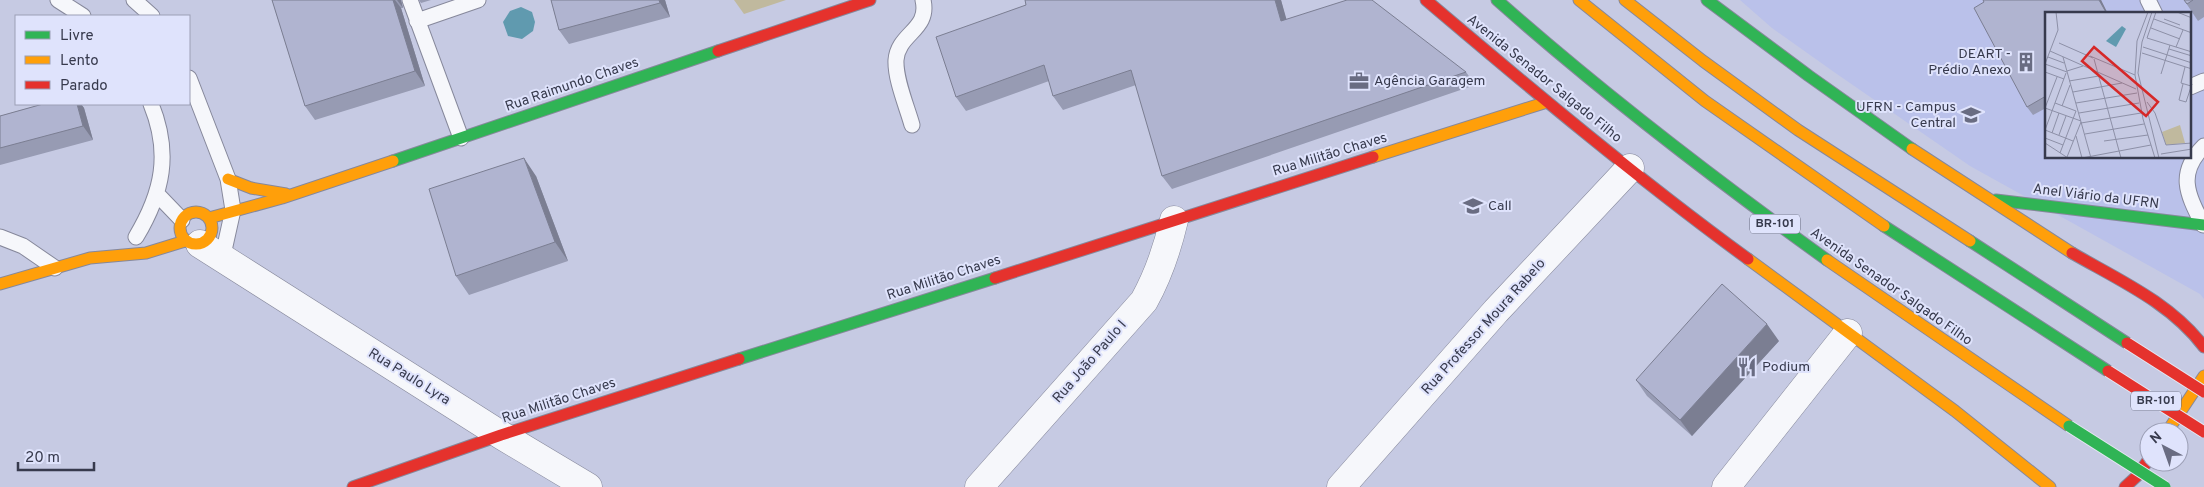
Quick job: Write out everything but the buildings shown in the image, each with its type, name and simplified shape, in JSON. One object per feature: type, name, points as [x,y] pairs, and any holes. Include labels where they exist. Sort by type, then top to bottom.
[{"type":"main road","name":"Rua Raimundo Chaves","points":[[90,258],[146,253],[215,236],[287,196],[870,0]]},
{"type":"main road","name":"Avenida Senador Salgado Filho","points":[[1426,0],[1547,102],[1688,215],[1955,411],[2050,487]]},
{"type":"main road","name":"Avenida Senador Salgado Filho","points":[[1497,0],[1615,101],[1777,226],[2020,394],[2164,487]]},
{"type":"main road","name":"BR-101","points":[[1579,0],[1668,73],[1809,176],[2204,432]]},
{"type":"main road","points":[[1625,0],[1798,130],[2204,392]]},
{"type":"main road","points":[[1707,0],[1883,130],[1984,198],[2161,306],[2188,328],[2204,347]]},
{"type":"main road","name":"Rua Militão Chaves","points":[[353,487],[501,435],[1547,102]]},
{"type":"main road","points":[[228,179],[251,188],[287,196]]},
{"type":"main road","name":"Anel Viário da UFRN","points":[[1984,198],[2204,225]]},
{"type":"main road","name":"Rua Raimundo Chaves","points":[[0,284],[90,258],[129,240],[181,222],[188,214],[195,212],[203,213],[215,236]]},
{"type":"main road","points":[[181,222],[181,235],[215,236]]},
{"type":"main road","points":[[2174,422],[2204,376]]},
{"type":"main road","points":[[2125,487],[2140,472]]},
{"type":"street","name":"Rua Professor Moura Rabelo","points":[[1341,487],[1496,311],[1630,168]]},
{"type":"street","name":"Rua João Paulo I","points":[[979,487],[1144,301],[1157,278],[1165,257],[1174,220]]},
{"type":"street","name":"Rua Paulo Lyra","points":[[215,236],[501,435],[588,487]]},
{"type":"street","points":[[1726,487],[1848,333]]},
{"type":"lane","points":[[58,0],[81,15]]},
{"type":"lane","points":[[134,0],[151,15]]},
{"type":"lane","points":[[410,0],[461,138]]},
{"type":"lane","points":[[417,21],[478,0]]},
{"type":"lane","points":[[912,125],[896,60],[900,47],[908,34],[919,25],[925,14],[923,0]]},
{"type":"lane","points":[[2148,0],[2154,12]]},
{"type":"lane","points":[[190,81],[228,179],[215,236]]},
{"type":"lane","points":[[2192,86],[2204,81]]},
{"type":"lane","points":[[129,240],[152,210],[164,158],[161,134],[151,105]]},
{"type":"lane","points":[[2204,146],[2190,163],[2186,176],[2189,198],[2204,225]]},
{"type":"lane","points":[[157,194],[181,222]]},
{"type":"lane","points":[[0,237],[23,246],[55,268]]},
{"type":"shaded area","points":[[734,0],[786,0],[744,14]]},
{"type":"shaded area","name":"UFRN - Campus Central","points":[[1740,0],[2204,0],[2204,299],[2200,294],[1970,166],[1772,28]]},
{"type":"shaded area","points":[[521,7],[532,12],[535,22],[533,31],[522,39],[508,36],[503,22],[510,11]]},
{"type":"traffic: fast","points":[[1497,0],[1659,134],[1827,260]]},
{"type":"traffic: fast","points":[[1707,0],[1809,76],[1912,149]]},
{"type":"traffic: fast","points":[[393,161],[718,51]]},
{"type":"traffic: fast","points":[[1996,200],[2204,225]]},
{"type":"traffic: fast","points":[[1884,226],[2108,371]]},
{"type":"traffic: fast","points":[[1970,241],[2127,343]]},
{"type":"traffic: fast","points":[[739,359],[995,278]]},
{"type":"traffic: fast","points":[[2069,426],[2165,487]]},
{"type":"traffic: slow","points":[[1579,0],[1705,101],[1884,226]]},
{"type":"traffic: slow","points":[[1625,0],[1703,61],[1798,130],[1970,241]]},
{"type":"traffic: slow","points":[[1373,157],[1547,102]]},
{"type":"traffic: slow","points":[[1912,149],[2072,253]]},
{"type":"traffic: slow","points":[[209,218],[282,198],[393,161]]},
{"type":"traffic: slow","points":[[228,179],[251,188],[286,194]]},
{"type":"traffic: slow","points":[[196,212],[208,216],[212,228],[208,240],[196,244],[184,240],[180,228],[184,216],[196,212]]},
{"type":"traffic: slow","points":[[0,284],[90,258],[146,253],[185,241]]},
{"type":"traffic: slow","points":[[1748,259],[1955,411],[2050,487]]},
{"type":"traffic: slow","points":[[1827,260],[2069,426]]},
{"type":"traffic: slow","points":[[2174,422],[2204,376]]},
{"type":"traffic: jam","points":[[718,51],[870,0]]},
{"type":"traffic: jam","points":[[1426,0],[1625,165],[1748,259]]},
{"type":"traffic: jam","points":[[995,278],[1373,157]]},
{"type":"traffic: jam","points":[[2072,253],[2126,283],[2160,305],[2191,331],[2204,347]]},
{"type":"traffic: jam","points":[[2127,343],[2204,392]]},
{"type":"traffic: jam","points":[[353,487],[501,435],[739,359]]},
{"type":"traffic: jam","points":[[2108,371],[2204,432]]},
{"type":"traffic: jam","points":[[2125,487],[2140,472]]},
{"type":"place","name":"DEART - Prédio Anexo","points":[[2026,62]]},
{"type":"place","name":"Agência Garagem","points":[[1359,81]]},
{"type":"place","name":"UFRN - Campus Central","points":[[1971,115]]},
{"type":"place","name":"Call","points":[[1473,206]]},
{"type":"place","name":"Podium","points":[[1747,367]]}]
